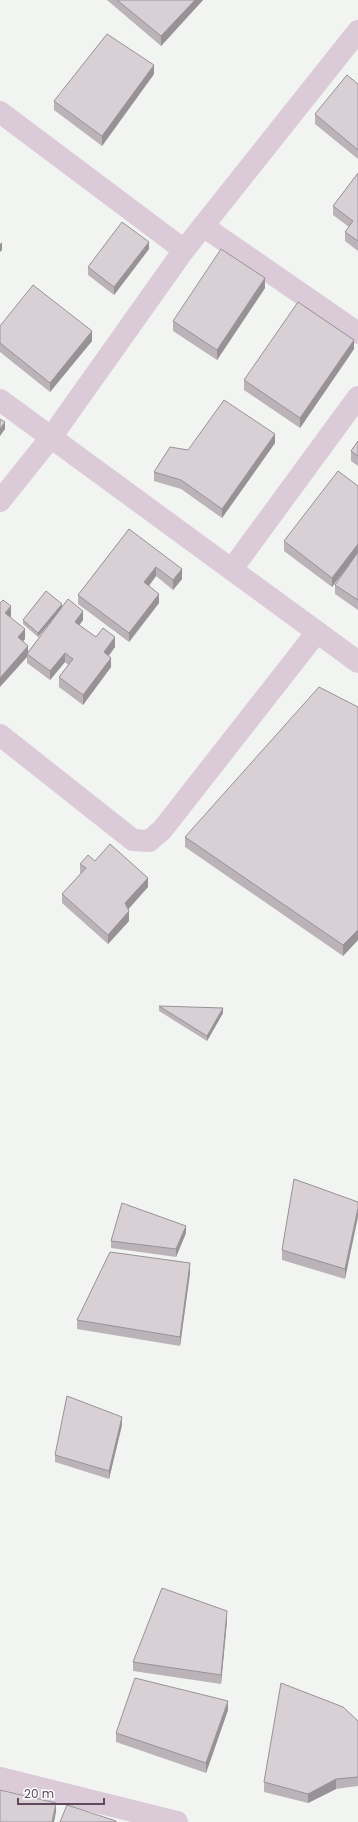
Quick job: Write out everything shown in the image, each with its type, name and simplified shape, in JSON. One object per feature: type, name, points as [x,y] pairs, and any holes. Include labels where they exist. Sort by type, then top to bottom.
[{"type":"street","points":[[0,502],[52,436],[184,250],[358,31]]},
{"type":"street","points":[[0,112],[184,250]]},
{"type":"street","points":[[203,226],[358,333]]},
{"type":"street","points":[[232,569],[358,397]]},
{"type":"street","points":[[0,400],[52,436],[358,662]]},
{"type":"street","points":[[0,735],[133,840],[149,841],[162,830],[317,632]]},
{"type":"street","points":[[0,1778],[177,1822]]},
{"type":"building","points":[[117,0],[195,0],[161,36]]},
{"type":"building","points":[[107,34],[154,65],[102,136],[54,101]]},
{"type":"building","points":[[347,75],[358,84],[358,150],[315,114]]},
{"type":"building","points":[[358,173],[358,241],[345,232],[353,221],[333,206]]},
{"type":"building","points":[[122,222],[149,242],[114,287],[88,267]]},
{"type":"building","points":[[221,249],[265,278],[217,350],[173,321]]},
{"type":"building","points":[[33,285],[92,331],[50,383],[0,343],[0,326]]},
{"type":"building","points":[[298,302],[354,340],[300,418],[244,380]]},
{"type":"building","points":[[224,400],[275,434],[222,509],[181,480],[154,472],[170,447],[188,450]]},
{"type":"building","points":[[0,419],[5,422],[0,429]]},
{"type":"building","points":[[358,441],[358,456],[351,451]]},
{"type":"building","points":[[338,471],[358,486],[358,544],[332,578],[284,541]]},
{"type":"building","points":[[129,529],[182,569],[173,580],[156,567],[144,582],[159,594],[129,633],[78,595]]},
{"type":"building","points":[[358,552],[358,600],[335,585]]},
{"type":"building","points":[[46,591],[62,604],[38,633],[23,620]]},
{"type":"building","points":[[68,599],[83,611],[75,622],[96,637],[103,628],[115,637],[104,652],[111,658],[83,695],[59,677],[73,659],[65,653],[50,671],[27,654]]},
{"type":"building","points":[[3,600],[11,606],[5,613],[25,629],[18,637],[28,646],[0,678],[0,603]]},
{"type":"building","points":[[319,687],[358,707],[358,930],[343,945],[185,837]]},
{"type":"building","points":[[110,844],[148,878],[125,903],[129,911],[108,935],[62,894],[86,868],[80,864],[88,855],[95,861]]},
{"type":"building","points":[[159,1006],[223,1008],[207,1036]]},
{"type":"building","points":[[294,1179],[358,1202],[345,1269],[282,1250]]},
{"type":"building","points":[[122,1203],[186,1226],[176,1249],[111,1241]]},
{"type":"building","points":[[110,1252],[190,1263],[180,1337],[77,1320]]},
{"type":"building","points":[[67,1396],[122,1417],[109,1471],[55,1455]]},
{"type":"building","points":[[162,1588],[227,1611],[221,1675],[133,1662]]},
{"type":"building","points":[[135,1678],[228,1701],[206,1763],[116,1733]]},
{"type":"building","points":[[281,1683],[343,1707],[358,1721],[358,1777],[336,1779],[308,1794],[264,1782]]},
{"type":"building","points":[[0,1790],[56,1803],[52,1822],[0,1822]]},
{"type":"building","points":[[67,1805],[116,1821],[116,1822],[60,1822]]}]
